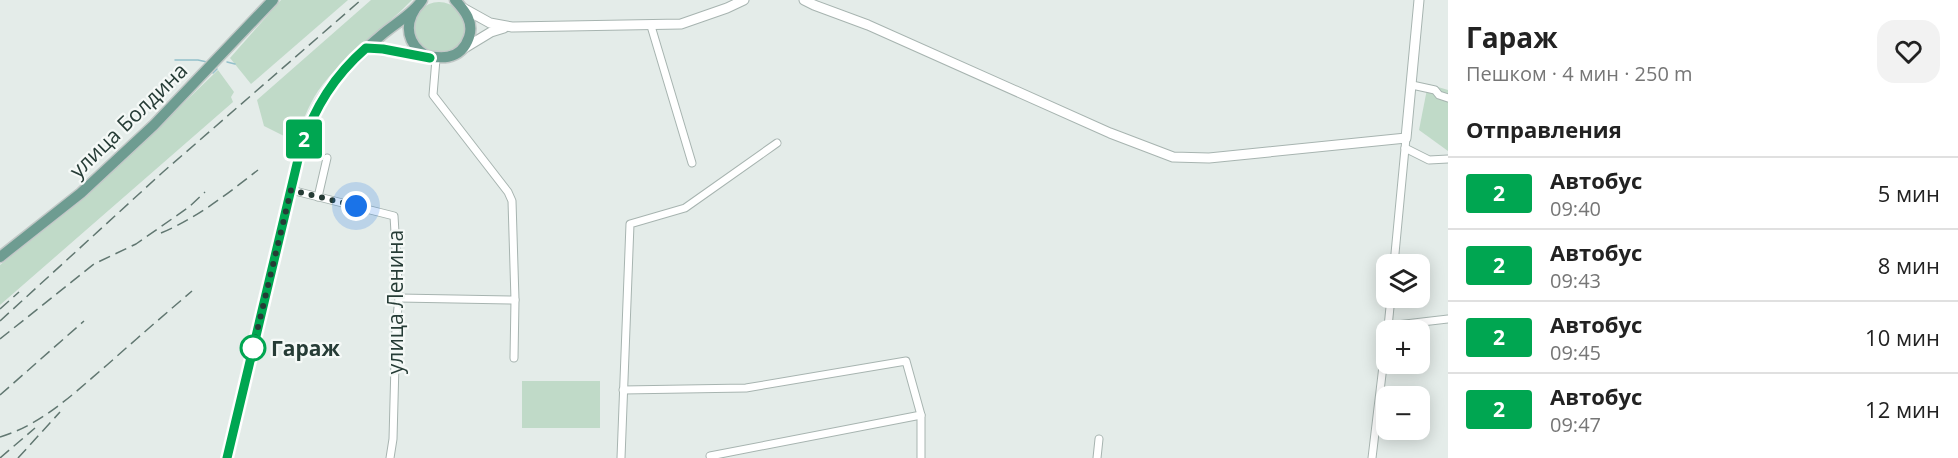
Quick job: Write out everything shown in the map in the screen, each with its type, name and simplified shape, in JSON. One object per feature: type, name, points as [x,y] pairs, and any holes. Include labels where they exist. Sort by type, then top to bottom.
[{"type":"main road","name":"улица Болдина","points":[[0,257],[81,193],[154,125],[273,0]]},
{"type":"main road","points":[[421,3],[410,19],[410,37],[416,48],[434,58]]},
{"type":"main road","points":[[227,458],[301,147],[310,121],[334,80],[366,48],[421,3]]},
{"type":"main road","points":[[366,48],[434,58],[448,57],[459,52],[467,42],[470,31],[469,19],[457,3]]},
{"type":"street","points":[[457,3],[490,23],[512,27],[651,26],[681,24],[744,0]]},
{"type":"street","points":[[804,0],[814,6],[868,25],[1110,133],[1173,157],[1209,158],[1406,138]]},
{"type":"street","points":[[1395,254],[1419,0]]},
{"type":"street","points":[[651,26],[692,163]]},
{"type":"street","points":[[459,52],[491,32],[512,27]]},
{"type":"street","points":[[434,58],[433,95],[508,192],[512,201],[514,358]]},
{"type":"street","points":[[1412,84],[1435,90],[1439,95],[1448,98]]},
{"type":"street","points":[[621,458],[630,224],[685,207],[777,143]]},
{"type":"street","points":[[1405,148],[1429,160],[1448,159]]},
{"type":"street","points":[[318,197],[327,158]]},
{"type":"street","name":"улица Ленина","points":[[291,190],[394,216],[399,298],[393,439],[390,458]]},
{"type":"street","points":[[399,298],[515,300]]},
{"type":"street","points":[[1430,322],[1448,319]]},
{"type":"street","points":[[623,390],[746,388],[906,361],[921,415],[921,458]]},
{"type":"street","points":[[1372,458],[1382,374]]},
{"type":"street","points":[[710,456],[921,415]]},
{"type":"street","points":[[1097,458],[1099,439]]},
{"type":"green space","points":[[281,0],[348,0],[251,84],[230,58]]},
{"type":"green space","points":[[371,0],[412,0],[351,55],[318,91],[296,142],[264,126],[257,100]]},
{"type":"green space","points":[[434,2],[444,2],[458,9],[465,28],[458,47],[444,54],[434,54],[424,50],[417,43],[413,33],[413,23],[417,13],[424,6]]},
{"type":"green space","points":[[218,70],[234,92],[231,97],[233,102],[0,305],[0,265],[87,196]]},
{"type":"green space","points":[[1428,84],[1448,90],[1448,151],[1419,130]]},
{"type":"green space","points":[[522,381],[600,381],[600,428],[522,428]]},
{"type":"waterway","points":[[175,60],[207,62]]},
{"type":"waterway","points":[[227,62],[235,64]]},
{"type":"waterway","points":[[213,73],[217,69]]},
{"type":"railway","points":[[0,321],[163,172],[361,0]]},
{"type":"railway","points":[[161,233],[199,213],[258,170]]},
{"type":"railway","points":[[0,339],[94,264],[136,244],[189,207],[205,192]]},
{"type":"railway","points":[[0,437],[30,424],[57,407],[192,291]]},
{"type":"railway","points":[[0,309],[19,292]]},
{"type":"railway","points":[[0,395],[84,321]]},
{"type":"railway","points":[[18,458],[60,412]]},
{"type":"railway","points":[[0,458],[35,428]]},
{"type":"bus line","name":"2","points":[[227,458],[301,147],[310,121],[334,80],[366,48],[430,58]]},
{"type":"place","name":"Гараж","points":[[253,348]]},
{"type":"route","points":[[253,348],[291,190],[356,206]]}]
